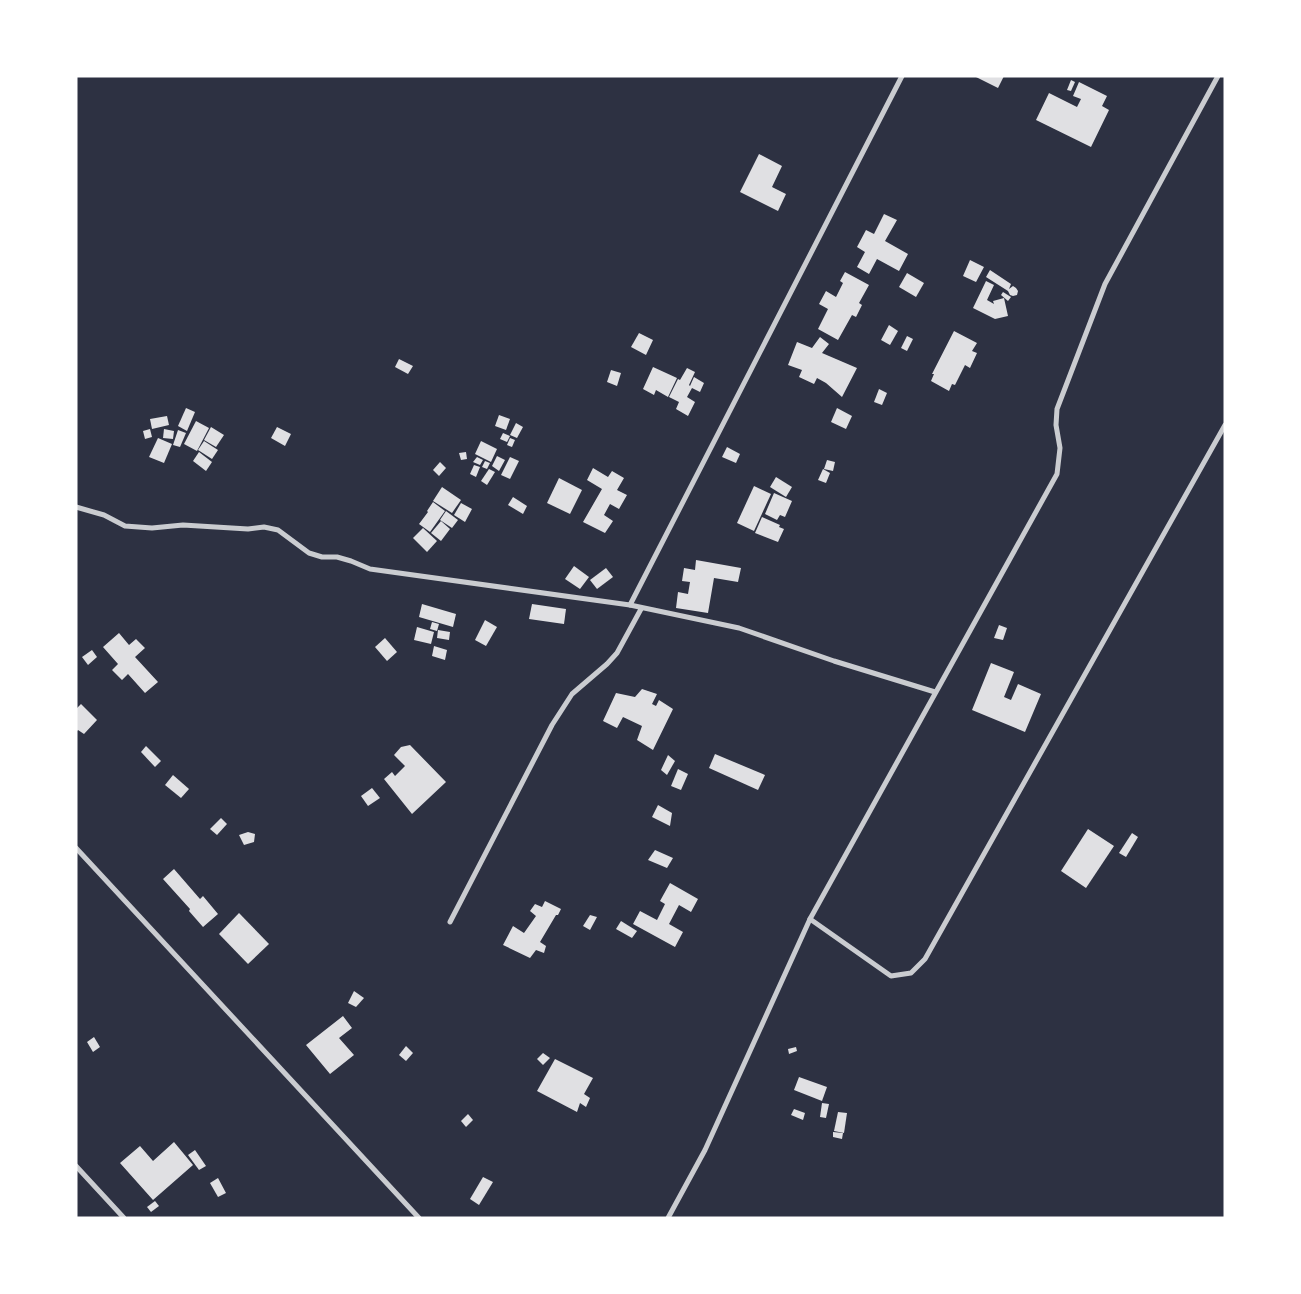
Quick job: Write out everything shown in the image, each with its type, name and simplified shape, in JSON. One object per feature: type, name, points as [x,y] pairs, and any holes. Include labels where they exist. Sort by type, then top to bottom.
[{"type":"street","points":[[630,606],[902,76]]},
{"type":"street","points":[[668,1218],[705,1150],[810,919],[1057,474],[1060,448],[1056,426],[1058,409],[1105,284],[1218,76]]},
{"type":"street","points":[[810,919],[891,976],[912,973],[925,959],[1225,425]]},
{"type":"street","points":[[76,507],[104,515],[125,526],[152,528],[183,525],[264,527],[278,530],[309,553],[322,557],[337,557],[370,569],[630,606],[740,628],[834,661],[935,692]]},
{"type":"street","points":[[450,922],[560,712],[572,694],[617,653],[641,609]]},
{"type":"street","points":[[76,848],[418,1218]]},
{"type":"street","points":[[76,1166],[124,1218]]},
{"type":"building","points":[[974,76],[1004,76],[998,88]]},
{"type":"building","points":[[1071,80],[1075,82],[1071,91],[1067,90]]},
{"type":"building","points":[[1079,82],[1107,96],[1102,106],[1109,110],[1091,147],[1036,120],[1049,93],[1077,107],[1081,99],[1073,96]]},
{"type":"building","points":[[759,154],[782,166],[772,187],[786,194],[778,211],[740,192]]},
{"type":"building","points":[[884,214],[897,220],[885,241],[908,254],[899,271],[877,259],[869,274],[857,267],[865,252],[857,247],[866,230],[874,234]]},
{"type":"building","points":[[970,260],[984,267],[976,282],[963,276]]},
{"type":"building","points":[[990,270],[1011,284],[1009,289],[1013,286],[1016,288],[1018,291],[1017,295],[1010,295],[1008,291],[986,277]]},
{"type":"building","points":[[845,272],[869,285],[859,303],[862,305],[856,317],[852,315],[838,340],[818,329],[828,309],[819,304],[826,291],[836,297],[843,283],[840,281]]},
{"type":"building","points":[[907,273],[924,283],[916,297],[899,287]]},
{"type":"building","points":[[986,281],[994,285],[987,300],[994,304],[993,301],[1004,298],[1008,316],[995,319],[973,308]]},
{"type":"building","points":[[1003,292],[1011,297],[1008,301],[1001,295]]},
{"type":"building","points":[[889,325],[898,331],[890,345],[881,340]]},
{"type":"building","points":[[954,331],[977,343],[972,351],[977,353],[970,368],[965,365],[955,385],[952,384],[949,391],[931,381],[934,374],[932,374]]},
{"type":"building","points":[[639,333],[653,340],[646,355],[631,347]]},
{"type":"building","points":[[907,336],[913,339],[907,351],[901,348]]},
{"type":"building","points":[[820,337],[829,344],[822,353],[857,368],[842,397],[817,378],[814,384],[799,377],[802,370],[788,365],[797,342],[812,348]]},
{"type":"building","points":[[399,359],[413,366],[408,374],[395,367]]},
{"type":"building","points":[[653,367],[677,378],[668,397],[656,390],[654,395],[643,389]]},
{"type":"building","points":[[687,368],[695,372],[690,386],[694,377],[704,383],[700,392],[692,388],[687,397],[695,402],[688,416],[676,409],[679,402],[669,397],[678,379],[680,380]]},
{"type":"building","points":[[611,370],[621,373],[617,386],[607,382]]},
{"type":"building","points":[[879,389],[887,393],[882,405],[874,402]]},
{"type":"building","points":[[186,408],[195,412],[187,431],[178,426]]},
{"type":"building","points":[[837,408],[852,416],[846,429],[831,422]]},
{"type":"building","points":[[499,415],[510,419],[506,430],[495,426]]},
{"type":"building","points":[[167,416],[169,425],[152,429],[150,419]]},
{"type":"building","points":[[196,421],[209,428],[197,451],[184,444]]},
{"type":"building","points":[[516,423],[523,427],[517,438],[510,435]]},
{"type":"building","points":[[211,427],[224,435],[216,447],[204,440]]},
{"type":"building","points":[[277,427],[291,434],[285,446],[271,438]]},
{"type":"building","points":[[150,429],[152,437],[145,439],[143,431]]},
{"type":"building","points":[[164,429],[174,431],[173,439],[163,438]]},
{"type":"building","points":[[178,430],[186,433],[180,447],[173,445]]},
{"type":"building","points":[[503,433],[510,436],[507,442],[500,439]]},
{"type":"building","points":[[158,438],[172,444],[164,463],[149,457]]},
{"type":"building","points":[[510,438],[515,440],[512,447],[507,445]]},
{"type":"building","points":[[204,441],[218,450],[212,459],[198,450]]},
{"type":"building","points":[[481,441],[497,449],[491,462],[475,454]]},
{"type":"building","points":[[727,447],[740,454],[736,463],[722,457]]},
{"type":"building","points":[[199,452],[212,462],[206,471],[193,461]]},
{"type":"building","points":[[466,452],[467,459],[461,460],[459,453]]},
{"type":"building","points":[[497,456],[505,460],[499,471],[492,466]]},
{"type":"building","points":[[477,457],[483,460],[480,465],[473,462]]},
{"type":"building","points":[[510,457],[519,461],[510,479],[501,475]]},
{"type":"building","points":[[827,460],[835,462],[833,471],[824,469]]},
{"type":"building","points":[[485,461],[490,463],[487,469],[482,467]]},
{"type":"building","points":[[440,462],[446,468],[439,476],[433,470]]},
{"type":"building","points":[[474,465],[480,467],[476,477],[470,474]]},
{"type":"building","points":[[593,468],[608,477],[612,471],[624,478],[617,490],[627,495],[619,509],[610,504],[604,515],[613,521],[605,533],[583,522],[602,489],[587,480]]},
{"type":"building","points":[[489,469],[495,472],[487,485],[481,481]]},
{"type":"building","points":[[823,469],[830,473],[826,483],[818,480]]},
{"type":"building","points":[[776,477],[792,487],[786,497],[770,487]]},
{"type":"building","points":[[559,478],[582,490],[570,514],[547,503]]},
{"type":"building","points":[[754,486],[771,494],[754,531],[737,523]]},
{"type":"building","points":[[442,487],[461,500],[452,513],[433,501]]},
{"type":"building","points":[[774,493],[792,501],[785,517],[780,515],[777,520],[765,514]]},
{"type":"building","points":[[513,497],[527,506],[523,514],[508,505]]},
{"type":"building","points":[[433,502],[445,511],[430,532],[419,524]]},
{"type":"building","points":[[461,503],[472,509],[465,522],[454,515]]},
{"type":"building","points":[[446,511],[458,520],[452,528],[440,520]]},
{"type":"building","points":[[762,517],[780,525],[779,527],[784,529],[778,542],[755,533]]},
{"type":"building","points":[[441,521],[450,529],[441,541],[431,533]]},
{"type":"building","points":[[423,528],[437,541],[427,552],[413,538]]},
{"type":"building","points":[[696,560],[741,568],[738,582],[714,578],[708,613],[676,608],[678,592],[688,594],[690,582],[682,581],[684,568],[695,570]]},
{"type":"building","points":[[574,566],[589,577],[580,589],[565,579]]},
{"type":"building","points":[[606,568],[613,577],[597,589],[590,580]]},
{"type":"building","points":[[422,604],[456,614],[453,627],[419,617]]},
{"type":"building","points":[[532,604],[566,609],[564,624],[529,619]]},
{"type":"building","points":[[485,620],[497,627],[486,646],[475,640]]},
{"type":"building","points":[[432,622],[439,624],[437,631],[430,629]]},
{"type":"building","points":[[999,625],[1007,628],[1003,640],[994,638]]},
{"type":"building","points":[[417,627],[434,632],[431,644],[414,640]]},
{"type":"building","points":[[438,630],[450,632],[449,640],[437,638]]},
{"type":"building","points":[[119,633],[129,645],[136,639],[145,648],[135,657],[158,682],[145,693],[128,674],[122,680],[112,670],[118,664],[103,647]]},
{"type":"building","points":[[385,638],[397,652],[387,661],[375,647]]},
{"type":"building","points":[[434,646],[447,650],[445,660],[432,656]]},
{"type":"building","points":[[92,650],[97,657],[88,665],[82,657]]},
{"type":"building","points":[[991,663],[1014,672],[1004,697],[1011,700],[1018,684],[1041,694],[1025,732],[972,710]]},
{"type":"building","points":[[642,689],[657,694],[652,704],[656,706],[659,700],[673,709],[653,750],[637,740],[642,726],[623,717],[617,728],[603,721],[616,693],[635,697]]},
{"type":"building","points":[[81,704],[97,720],[84,734],[78,730],[76,732],[76,709]]},
{"type":"building","points":[[410,745],[446,782],[412,814],[384,779],[392,772],[395,776],[405,766],[394,755],[401,747]]},
{"type":"building","points":[[146,746],[161,761],[155,767],[141,752]]},
{"type":"building","points":[[715,754],[765,775],[758,790],[709,768]]},
{"type":"building","points":[[668,755],[675,761],[667,775],[661,770]]},
{"type":"building","points":[[678,769],[688,774],[681,790],[671,786]]},
{"type":"building","points":[[173,775],[189,789],[181,798],[165,785]]},
{"type":"building","points":[[372,788],[380,798],[368,806],[361,796]]},
{"type":"building","points":[[658,805],[672,813],[670,826],[652,817]]},
{"type":"building","points":[[221,818],[227,824],[217,835],[210,829]]},
{"type":"building","points":[[1088,829],[1114,846],[1086,888],[1061,871]]},
{"type":"building","points":[[248,832],[255,834],[254,842],[244,845],[239,835]]},
{"type":"building","points":[[1132,833],[1138,837],[1126,857],[1119,853]]},
{"type":"building","points":[[655,850],[673,858],[667,868],[648,860]]},
{"type":"building","points":[[174,869],[200,899],[203,896],[218,914],[203,927],[189,911],[190,909],[163,879]]},
{"type":"building","points":[[670,883],[698,899],[691,912],[679,905],[669,924],[683,932],[675,947],[633,924],[640,911],[657,920],[665,904],[660,901]]},
{"type":"building","points":[[545,901],[561,909],[540,942],[546,946],[544,953],[536,950],[530,958],[503,945],[513,926],[524,933],[536,916],[530,911],[535,904],[542,907]]},
{"type":"building","points":[[239,913],[269,944],[248,964],[219,934]]},
{"type":"building","points":[[590,915],[597,917],[590,930],[583,926]]},
{"type":"building","points":[[621,921],[637,931],[632,938],[616,929]]},
{"type":"building","points":[[354,991],[364,998],[356,1007],[348,1003]]},
{"type":"building","points":[[343,1016],[352,1028],[339,1038],[354,1055],[330,1074],[306,1045]]},
{"type":"building","points":[[94,1037],[100,1047],[93,1052],[87,1042]]},
{"type":"building","points":[[406,1046],[413,1053],[406,1061],[399,1055]]},
{"type":"building","points":[[796,1047],[797,1051],[789,1054],[788,1049]]},
{"type":"building","points":[[543,1053],[550,1058],[543,1065],[537,1059]]},
{"type":"building","points":[[555,1059],[593,1078],[584,1094],[590,1098],[586,1107],[580,1103],[577,1112],[537,1091]]},
{"type":"building","points":[[799,1077],[827,1087],[822,1101],[794,1090]]},
{"type":"building","points":[[822,1103],[829,1104],[826,1118],[820,1117]]},
{"type":"building","points":[[794,1109],[805,1113],[803,1120],[791,1115]]},
{"type":"building","points":[[838,1112],[847,1113],[844,1133],[834,1131]]},
{"type":"building","points":[[468,1114],[473,1120],[466,1127],[461,1121]]},
{"type":"building","points":[[833,1132],[843,1133],[842,1139],[833,1137]]},
{"type":"building","points":[[174,1142],[193,1165],[153,1200],[120,1163],[140,1146],[153,1161]]},
{"type":"building","points":[[195,1150],[206,1166],[199,1170],[188,1155]]},
{"type":"building","points":[[483,1177],[493,1182],[479,1205],[470,1199]]},
{"type":"building","points":[[218,1178],[226,1193],[218,1197],[210,1183]]},
{"type":"building","points":[[155,1201],[159,1206],[151,1212],[147,1207]]}]
